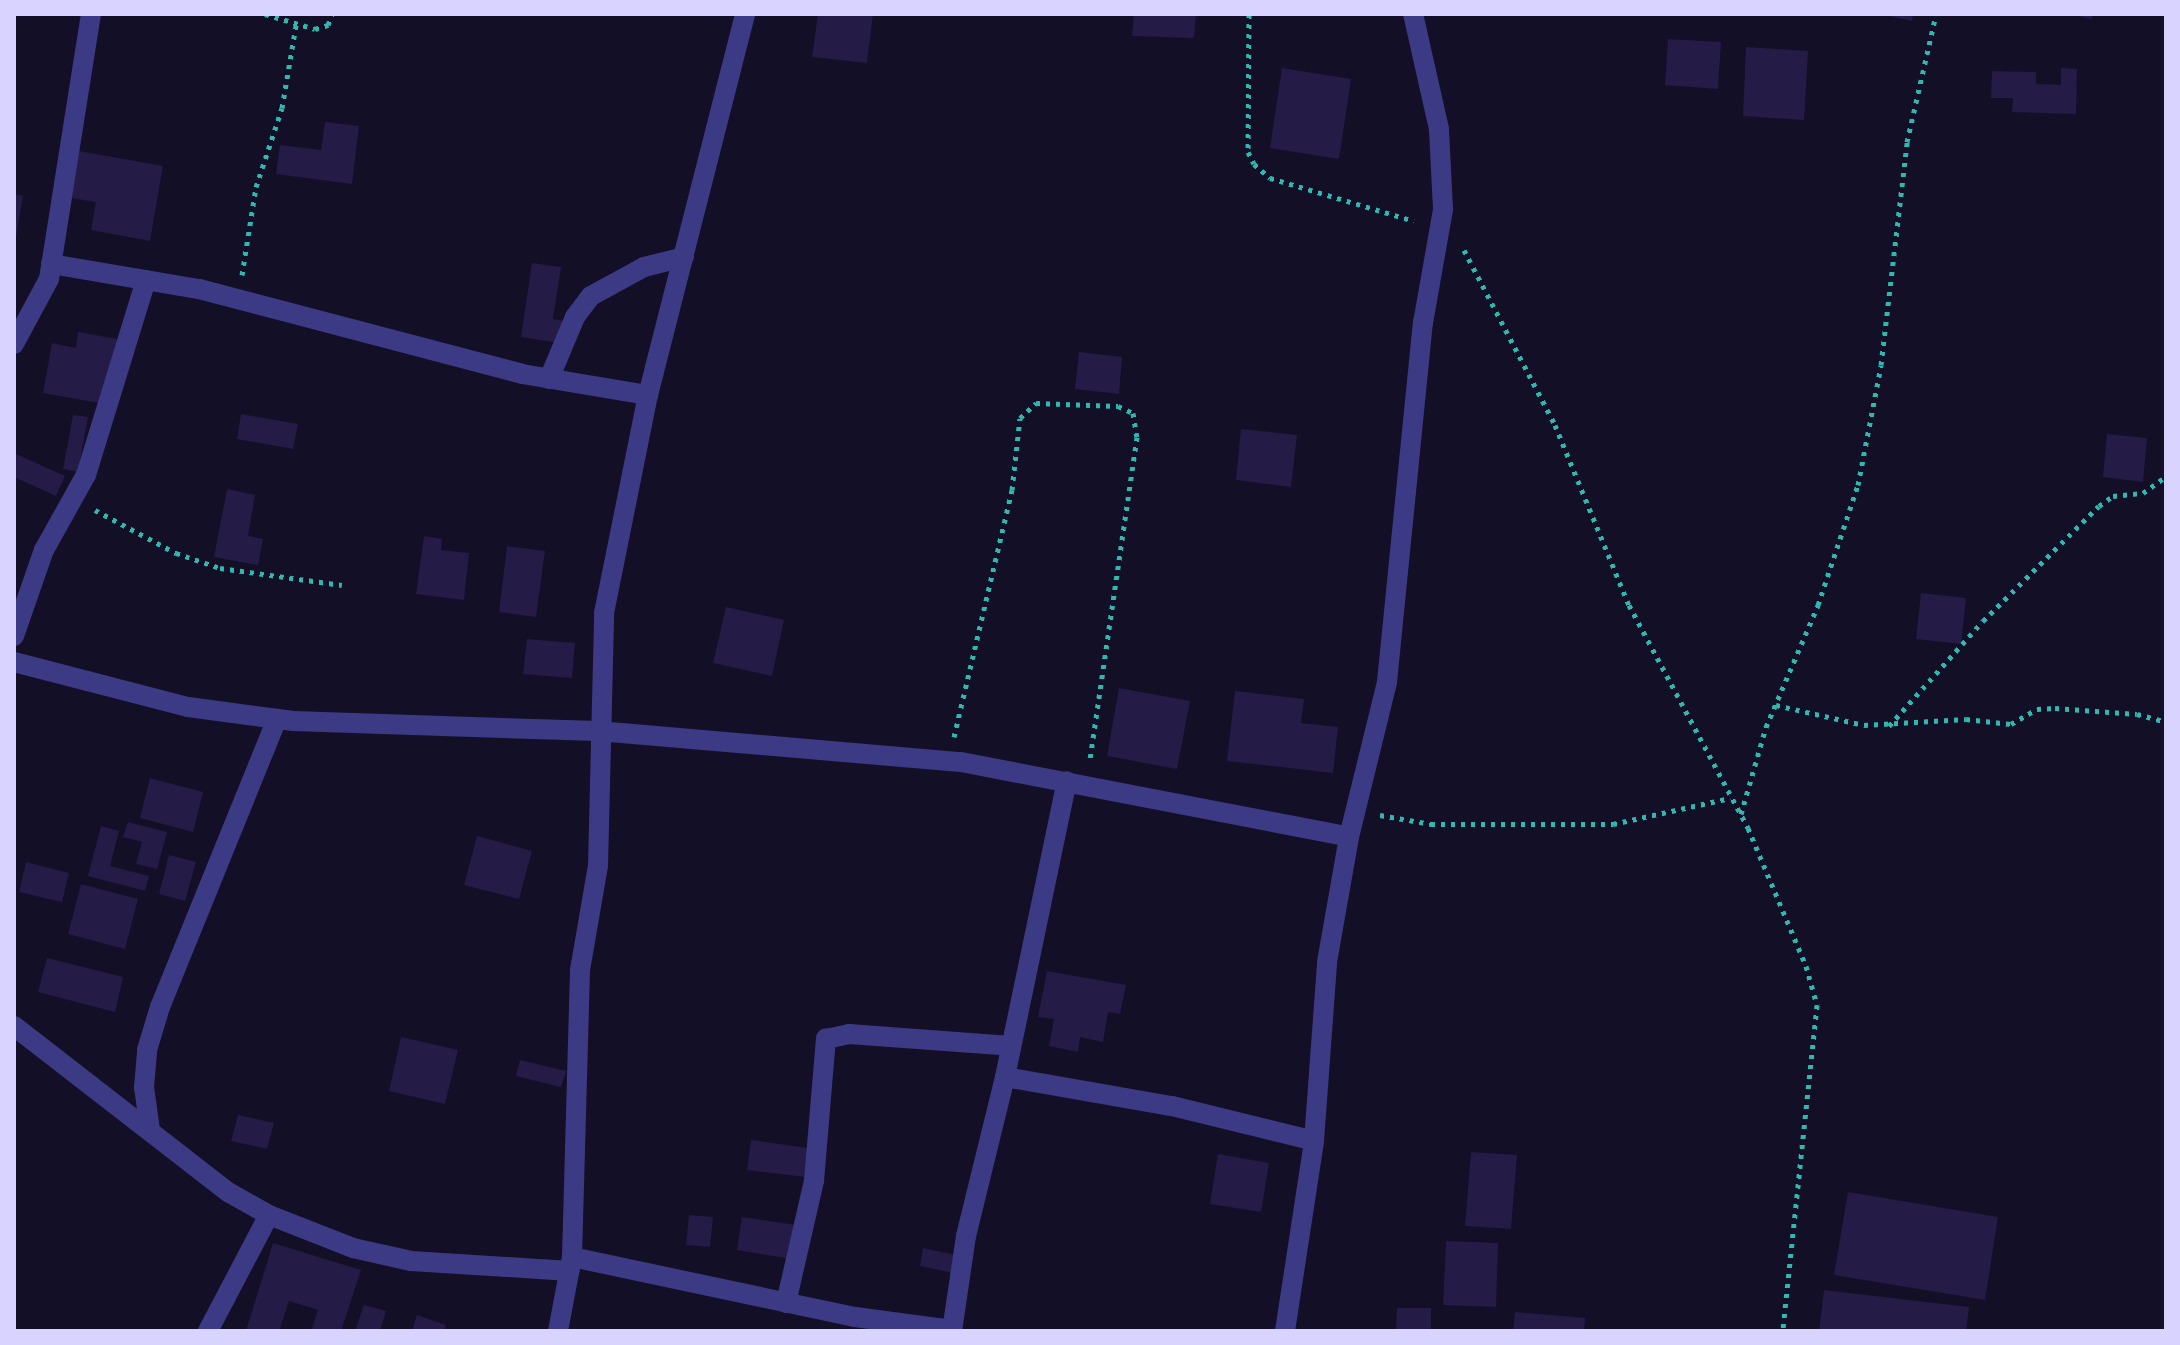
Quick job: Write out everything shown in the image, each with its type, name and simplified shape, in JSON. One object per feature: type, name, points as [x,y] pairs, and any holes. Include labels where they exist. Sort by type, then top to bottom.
[{"type":"street","points":[[14,344],[44,293],[51,264],[91,14]]},
{"type":"street","points":[[558,1331],[571,1264],[577,1020],[598,866],[598,731],[604,613],[648,395],[745,14]]},
{"type":"street","points":[[1285,1331],[1314,1141],[1327,962],[1349,837],[1387,682],[1423,323],[1441,219],[1439,129],[1413,14]]},
{"type":"street","points":[[549,379],[575,317],[591,296],[644,267],[684,257]]},
{"type":"street","points":[[51,264],[239,299],[549,379],[648,395]]},
{"type":"street","points":[[14,636],[44,550],[73,497],[118,382],[146,280]]},
{"type":"street","points":[[14,662],[188,707],[277,719],[598,731],[948,761],[1077,783],[1349,837]]},
{"type":"street","points":[[150,1130],[144,1087],[147,1050],[160,1007],[277,719]]},
{"type":"street","points":[[14,1026],[228,1192],[269,1215],[353,1248],[411,1261],[571,1264],[952,1331],[966,1236],[1077,783]]},
{"type":"street","points":[[786,1303],[814,1181],[826,1039],[849,1034],[1011,1046]]},
{"type":"street","points":[[1005,1077],[1172,1106],[1314,1141]]},
{"type":"street","points":[[208,1331],[269,1215]]},
{"type":"path","points":[[265,14],[296,25],[325,28],[332,14]]},
{"type":"path","points":[[1249,14],[1248,152],[1254,164],[1270,178],[1441,219],[1555,425],[1629,605],[1740,815],[1806,966],[1817,1005],[1783,1331]]},
{"type":"path","points":[[1740,815],[1776,705],[1818,605],[1858,485],[1881,365],[1907,142],[1936,14]]},
{"type":"path","points":[[239,299],[256,187],[282,108],[296,25]]},
{"type":"path","points":[[948,761],[1012,490],[1020,418],[1036,403],[1118,406],[1133,413],[1137,437],[1077,783]]},
{"type":"path","points":[[1889,726],[2012,591],[2099,506],[2113,496],[2143,493],[2166,476]]},
{"type":"path","points":[[73,497],[176,553],[220,568],[342,585]]},
{"type":"path","points":[[1776,705],[1833,720],[1889,726],[1966,719],[2011,724],[2046,708],[2137,714],[2166,722]]},
{"type":"path","points":[[1356,811],[1431,824],[1613,824],[1730,798]]},
{"type":"building","points":[[818,14],[873,14],[867,63],[812,57]]},
{"type":"building","points":[[1134,14],[1196,14],[1194,38],[1132,36]]},
{"type":"building","points":[[1879,14],[1913,14],[1912,21]]},
{"type":"building","points":[[2069,14],[2092,14],[2092,19]]},
{"type":"building","points":[[1668,39],[1721,42],[1718,89],[1665,85]]},
{"type":"building","points":[[1746,47],[1808,51],[1804,120],[1743,116]]},
{"type":"building","points":[[1282,68],[1351,79],[1339,159],[1270,148]]},
{"type":"building","points":[[2061,68],[2077,69],[2076,114],[2012,112],[2013,98],[1991,98],[1992,71],[2036,72],[2036,84],[2061,85]]},
{"type":"building","points":[[325,122],[359,126],[352,184],[276,174],[280,145],[321,150]]},
{"type":"building","points":[[79,151],[163,166],[150,241],[91,230],[96,202],[71,198]]},
{"type":"building","points":[[14,194],[23,196],[16,237],[14,237]]},
{"type":"building","points":[[532,263],[561,267],[553,319],[564,321],[560,343],[521,337]]},
{"type":"building","points":[[78,332],[117,339],[105,404],[43,393],[52,343],[76,348]]},
{"type":"building","points":[[1079,352],[1122,357],[1119,394],[1075,389]]},
{"type":"building","points":[[241,414],[298,424],[293,449],[237,439]]},
{"type":"building","points":[[73,415],[88,417],[78,472],[63,469]]},
{"type":"building","points":[[1241,429],[1297,435],[1291,487],[1236,480]]},
{"type":"building","points":[[2107,434],[2147,438],[2143,482],[2103,477]]},
{"type":"building","points":[[14,453],[65,476],[56,496],[14,477]]},
{"type":"building","points":[[227,489],[255,495],[248,536],[263,539],[258,565],[214,557]]},
{"type":"building","points":[[424,536],[442,539],[441,550],[469,553],[464,600],[416,594]]},
{"type":"building","points":[[507,546],[545,551],[536,617],[499,612]]},
{"type":"building","points":[[1921,593],[1966,598],[1961,644],[1916,639]]},
{"type":"building","points":[[726,607],[784,620],[772,676],[713,663]]},
{"type":"building","points":[[527,639],[575,643],[572,678],[523,674]]},
{"type":"building","points":[[1119,688],[1190,701],[1177,769],[1107,756]]},
{"type":"building","points":[[1235,691],[1304,699],[1301,723],[1338,727],[1333,773],[1227,761]]},
{"type":"building","points":[[150,778],[203,792],[193,832],[140,818]]},
{"type":"building","points":[[128,822],[167,832],[157,869],[136,864],[142,842],[123,837]]},
{"type":"building","points":[[101,826],[119,831],[110,866],[149,876],[145,891],[88,876]]},
{"type":"building","points":[[477,836],[532,851],[519,899],[464,885]]},
{"type":"building","points":[[169,855],[196,862],[185,901],[159,894]]},
{"type":"building","points":[[26,862],[69,873],[62,902],[19,892]]},
{"type":"building","points":[[81,884],[138,899],[125,949],[68,934]]},
{"type":"building","points":[[47,958],[123,977],[115,1012],[38,992]]},
{"type":"building","points":[[1047,971],[1126,985],[1120,1014],[1108,1012],[1103,1042],[1080,1037],[1078,1052],[1049,1046],[1054,1019],[1038,1017]]},
{"type":"building","points":[[401,1037],[458,1050],[445,1104],[389,1091]]},
{"type":"building","points":[[520,1060],[566,1071],[561,1087],[516,1076]]},
{"type":"building","points":[[238,1115],[274,1123],[267,1149],[231,1141]]},
{"type":"building","points":[[751,1140],[808,1148],[805,1177],[747,1170]]},
{"type":"building","points":[[1471,1152],[1517,1155],[1511,1229],[1465,1226]]},
{"type":"building","points":[[1218,1154],[1269,1163],[1261,1212],[1210,1204]]},
{"type":"building","points":[[1848,1192],[1998,1217],[1985,1300],[1834,1275]]},
{"type":"building","points":[[689,1215],[713,1217],[710,1247],[686,1245]]},
{"type":"building","points":[[742,1217],[796,1225],[791,1259],[737,1250]]},
{"type":"building","points":[[1446,1241],[1498,1243],[1496,1307],[1443,1305]]},
{"type":"building","points":[[273,1243],[361,1270],[341,1331],[311,1331],[318,1310],[289,1301],[279,1331],[246,1331]]},
{"type":"building","points":[[923,1248],[956,1255],[953,1273],[920,1266]]},
{"type":"building","points":[[1824,1290],[1969,1307],[1966,1331],[1819,1331]]},
{"type":"building","points":[[364,1305],[386,1311],[380,1331],[355,1331]]},
{"type":"building","points":[[1397,1308],[1431,1308],[1431,1331],[1396,1331]]},
{"type":"building","points":[[1515,1312],[1585,1318],[1584,1331],[1513,1331]]},
{"type":"building","points":[[417,1315],[446,1325],[444,1331],[412,1331]]}]
